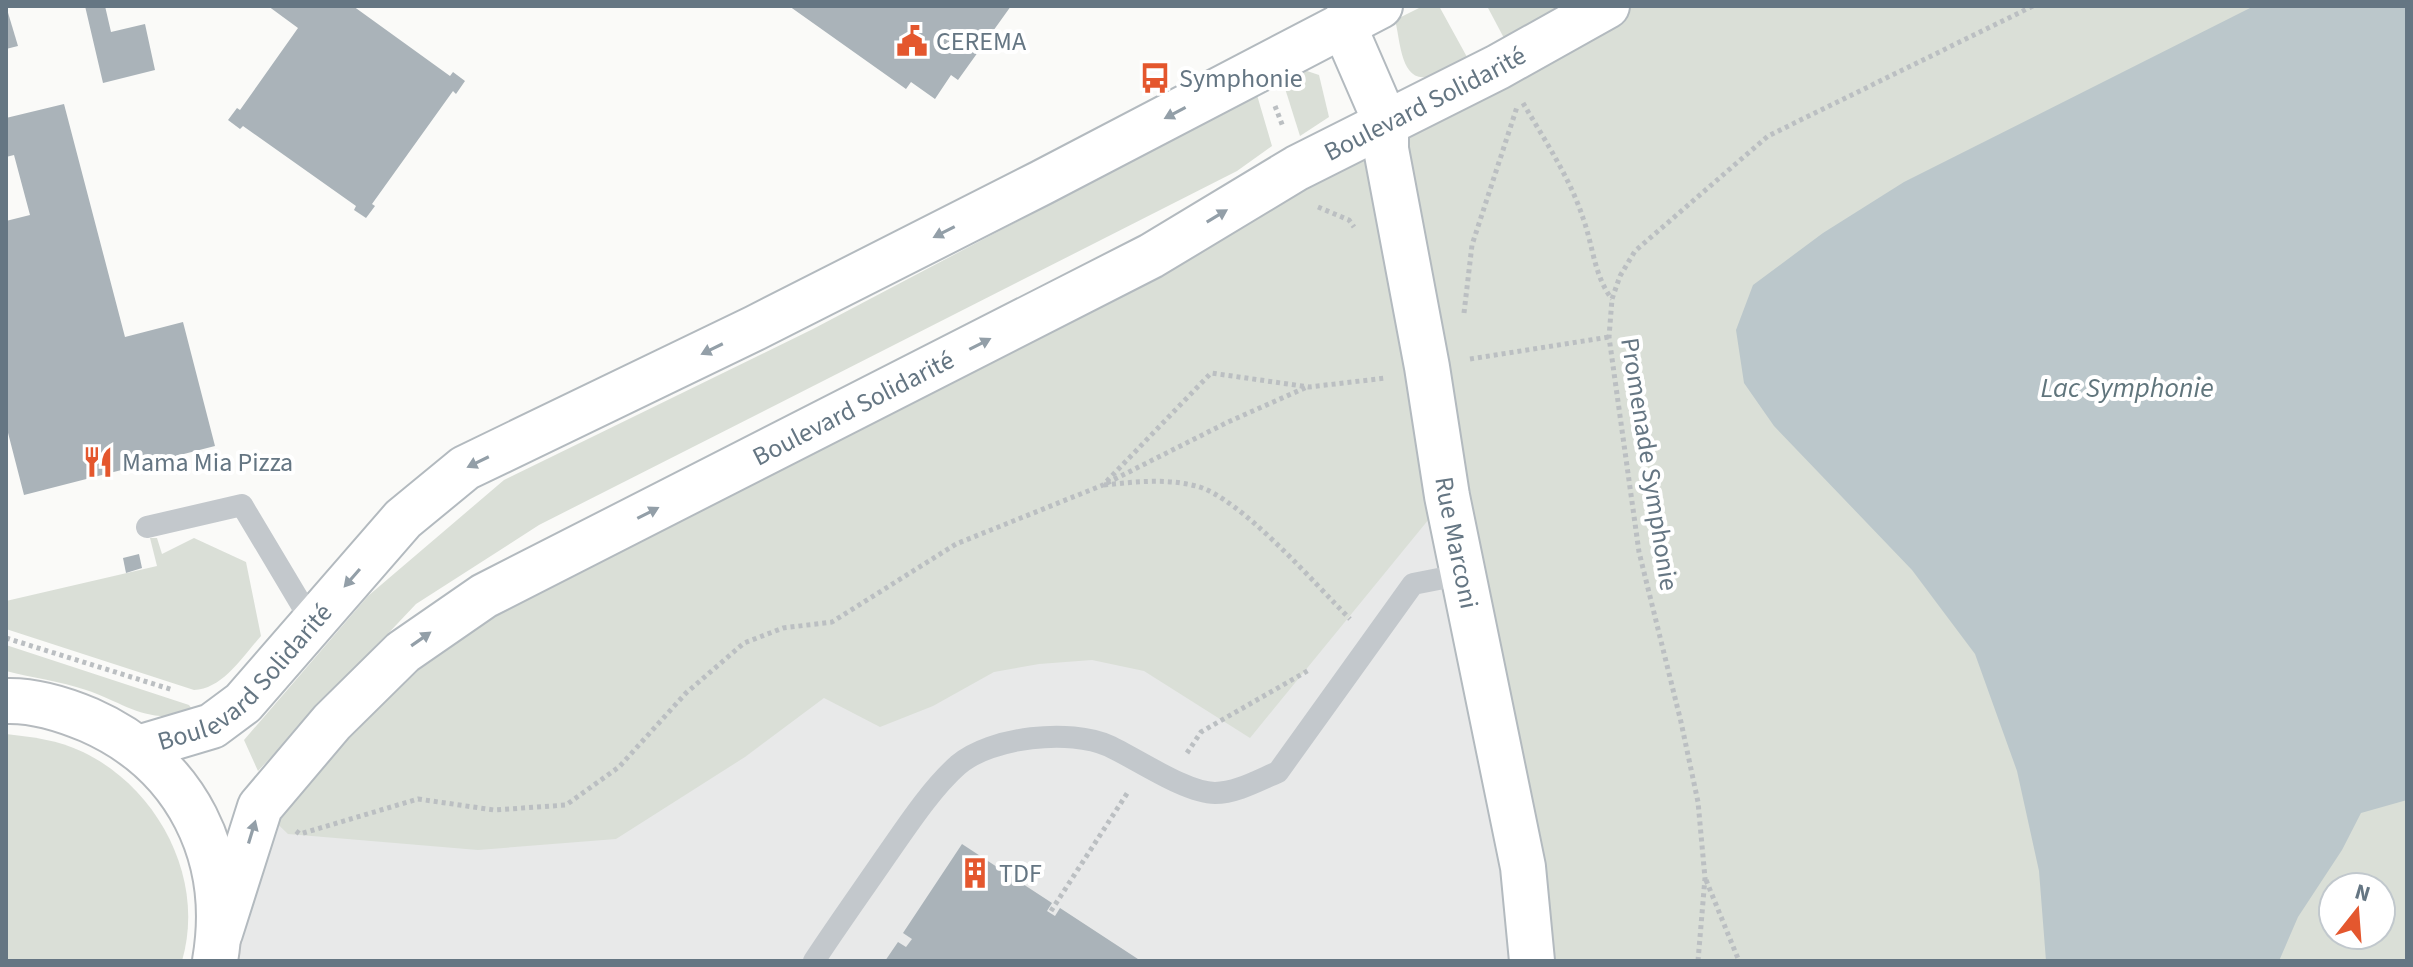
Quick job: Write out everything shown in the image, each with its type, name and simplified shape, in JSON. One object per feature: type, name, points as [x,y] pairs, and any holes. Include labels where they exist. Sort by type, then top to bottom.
[{"type":"main road","name":"Boulevard Solidarité","points":[[218,947],[260,807],[332,722],[403,652],[484,596],[1137,264],[1297,168],[1498,67],[1607,6]]},
{"type":"main road","name":"Boulevard Solidarité","points":[[138,748],[212,726],[243,703],[403,519],[465,468],[755,328],[1362,15]]},
{"type":"main road","name":"Rue Marconi","points":[[1362,15],[1386,123],[1386,149],[1427,367],[1447,496],[1523,867],[1532,961]]},
{"type":"main road","points":[[11,698],[69,711],[109,729],[138,748],[168,774],[193,810],[210,849],[219,891],[218,947]]},
{"type":"lane","points":[[147,527],[242,505],[313,624]]},
{"type":"lane","points":[[814,961],[908,823],[959,764],[994,747],[1033,737],[1070,737],[1106,744],[1171,778],[1214,793],[1243,787],[1278,772],[1413,584],[1464,574]]},
{"type":"path","name":"Promenade Symphonie","points":[[1698,961],[1705,878],[1698,802],[1639,552],[1609,337],[1612,299],[1620,276],[1635,251],[1768,136],[2033,6]]},
{"type":"path","points":[[1262,68],[1310,204],[1349,220],[1357,230]]},
{"type":"path","points":[[1465,328],[1472,245],[1520,99],[1553,154],[1583,216],[1603,287],[1612,299]]},
{"type":"path","points":[[1103,485],[1211,373],[1309,387],[1393,377],[1427,367],[1609,337]]},
{"type":"path","points":[[260,807],[300,834],[418,799],[494,810],[566,805],[619,767],[686,693],[744,643],[783,628],[832,622],[956,544],[1103,485],[1228,422],[1309,387]]},
{"type":"path","points":[[1103,485],[1157,481],[1198,486],[1233,504],[1373,641],[1331,658],[1201,732],[1171,778]]},
{"type":"path","points":[[1051,911],[1146,765]]},
{"type":"path","points":[[1705,878],[1739,961]]},
{"type":"shaded area","points":[[1423,6],[1439,6],[1467,57],[1426,77],[1417,76],[1406,65],[1395,20]]},
{"type":"shaded area","points":[[1487,6],[1562,6],[1505,40]]},
{"type":"shaded area","points":[[1607,6],[2407,6],[2407,961],[1532,961],[1447,497],[1250,738],[1144,671],[1092,660],[1039,664],[994,672],[933,706],[880,727],[824,698],[745,757],[616,839],[478,850],[288,834],[260,807],[403,652]]},
{"type":"shaded area","points":[[2407,6],[2407,961],[238,961],[252,878],[262,847],[347,715]]},
{"type":"shaded area","points":[[1307,71],[1319,75],[1329,117],[1300,136],[1283,82]]},
{"type":"shaded area","points":[[1257,95],[1272,146],[1237,171],[539,525],[416,604],[258,771],[244,740],[368,596],[504,480],[813,329]]},
{"type":"shaded area","points":[[150,538],[157,538],[162,554],[194,538],[246,562],[261,636],[232,670],[214,684],[194,690],[6,629],[6,601],[157,566]]},
{"type":"shaded area","points":[[6,645],[189,705],[194,712],[162,716],[149,714],[76,687],[6,671]]},
{"type":"shaded area","points":[[6,734],[55,742],[83,752],[110,768],[154,812],[170,839],[181,868],[187,899],[188,930],[182,961],[6,961]]},
{"type":"water","name":"Lac Symphonie","points":[[2254,6],[2407,6],[2407,800],[2361,813],[2328,871],[2317,871],[2317,888],[2298,917],[2279,961],[2046,961],[2039,871],[2017,771],[1975,654],[1912,570],[1774,426],[1744,383],[1736,330],[1753,285],[1823,233],[1904,182]]},
{"type":"building","points":[[6,6],[18,46],[6,49]]},
{"type":"building","points":[[85,6],[105,6],[111,32],[145,24],[155,70],[103,83]]},
{"type":"building","points":[[268,6],[353,6],[450,76],[453,72],[465,81],[456,94],[453,91],[372,204],[375,206],[366,218],[354,210],[356,206],[243,126],[240,129],[228,120],[237,108],[240,110],[298,28]]},
{"type":"building","name":"CEREMA","points":[[789,6],[1011,6],[958,80],[951,75],[935,99],[911,82],[906,89]]},
{"type":"building","points":[[64,104],[125,337],[183,322],[215,446],[24,495],[6,425],[6,221],[30,215],[14,155],[6,157],[6,118]]},
{"type":"building","points":[[139,554],[142,568],[126,573],[123,558]]},
{"type":"building","name":"TDF","points":[[962,844],[1052,903],[1047,911],[1055,916],[1060,908],[1141,961],[885,961],[898,942],[906,947],[912,939],[903,933]]},
{"type":"place","name":"CEREMA","points":[[912,41]]},
{"type":"place","name":"Symphonie","points":[[1155,78]]},
{"type":"place","name":"Mama Mia Pizza","points":[[98,462]]},
{"type":"place","name":"TDF","points":[[975,873]]}]
